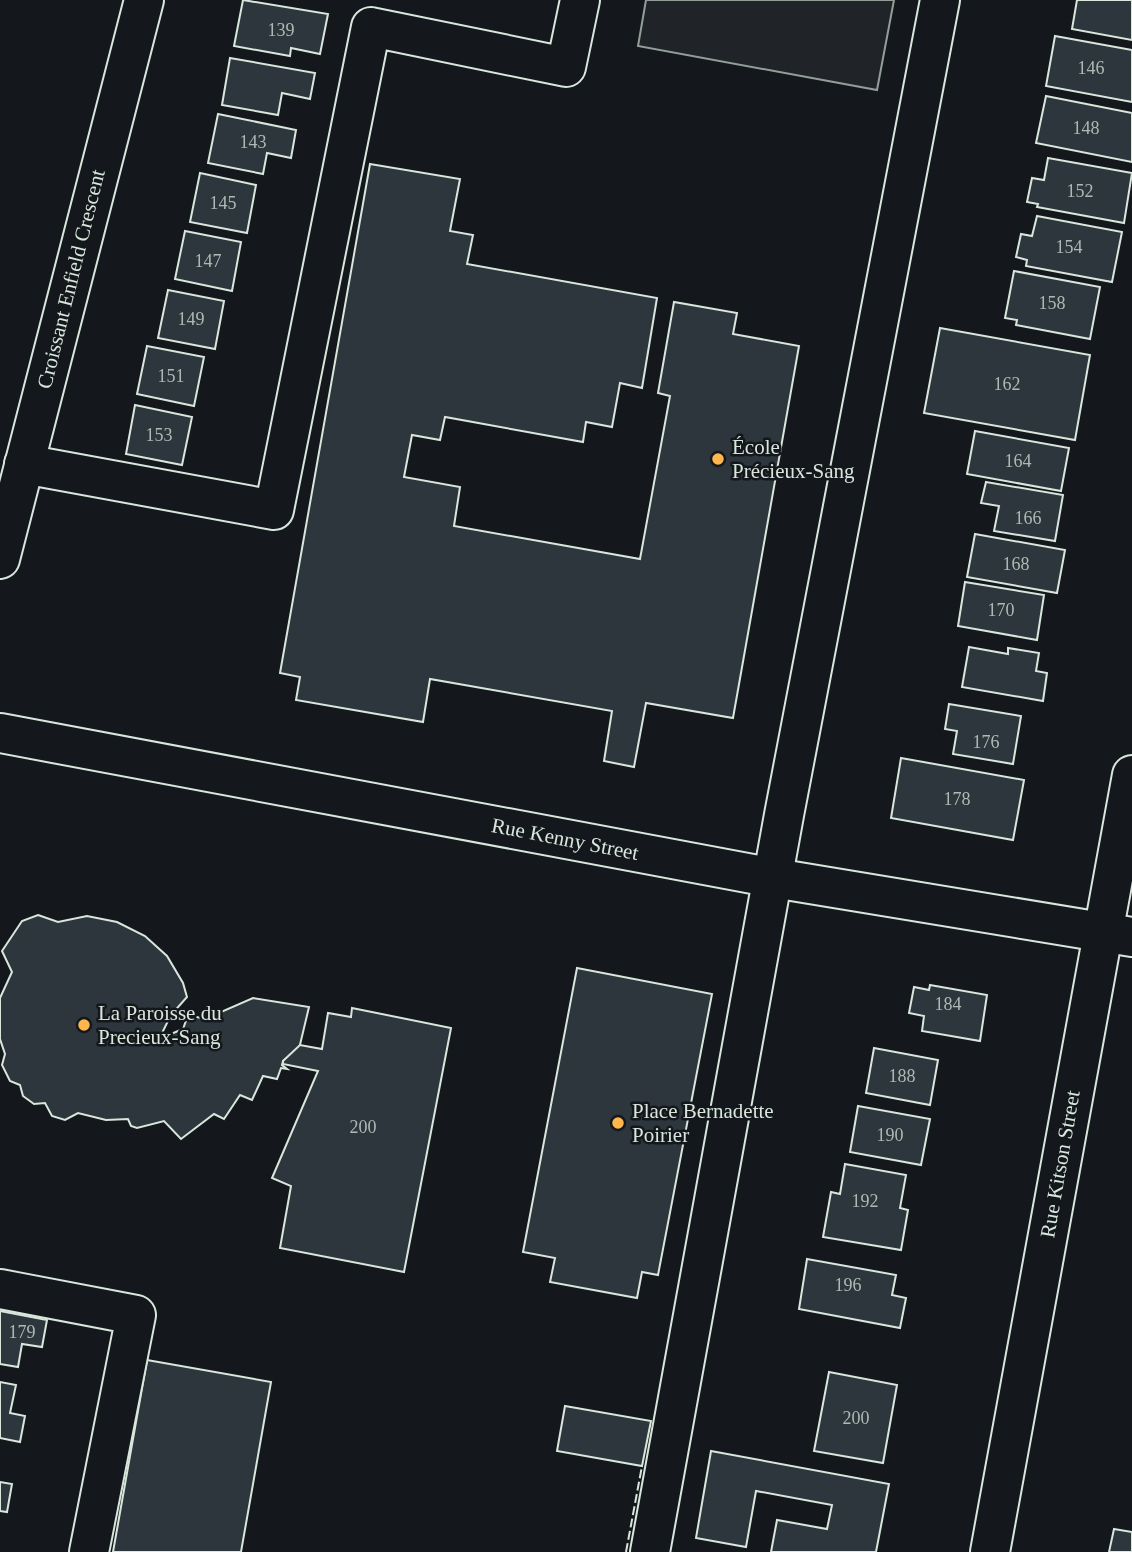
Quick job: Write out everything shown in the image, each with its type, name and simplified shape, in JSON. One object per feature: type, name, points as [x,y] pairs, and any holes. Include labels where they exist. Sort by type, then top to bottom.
[{"type":"street","name":"Croissant Enfield Crescent","points":[[0,559],[144,0]]},
{"type":"street","points":[[24,464],[274,510],[371,27],[566,67],[580,0]]},
{"type":"street","points":[[650,1552],[940,0]]},
{"type":"street","name":"Rue Kenny Street","points":[[0,733],[774,878],[1117,935]]},
{"type":"street","name":"Rue Kitson Street","points":[[990,1552],[1117,935],[1132,775]]},
{"type":"street","points":[[0,1289],[136,1315],[89,1552]]},
{"type":"shaded area","points":[[646,0],[894,0],[877,90],[638,46]]},
{"type":"building","points":[[243,0],[328,14],[320,54],[291,48],[290,56],[234,46]]},
{"type":"building","points":[[1077,0],[1132,0],[1132,40],[1072,29]]},
{"type":"building","points":[[1055,36],[1132,50],[1132,102],[1046,86]]},
{"type":"building","points":[[230,58],[315,73],[310,99],[282,93],[278,115],[222,105]]},
{"type":"building","points":[[1046,96],[1132,113],[1132,162],[1036,143]]},
{"type":"building","points":[[218,114],[296,130],[291,158],[267,153],[263,174],[208,163]]},
{"type":"building","points":[[1048,158],[1132,173],[1124,223],[1037,207],[1038,204],[1027,202],[1032,178],[1044,180]]},
{"type":"building","name":"École Précieux-Sang","points":[[370,164],[460,179],[450,231],[473,235],[467,264],[657,298],[642,388],[620,383],[612,427],[586,422],[583,442],[445,417],[440,440],[412,435],[404,477],[460,487],[454,526],[640,559],[670,396],[658,393],[674,302],[737,313],[733,334],[799,346],[733,718],[646,703],[634,767],[604,761],[612,711],[430,679],[423,722],[296,700],[300,677],[280,673]]},
{"type":"building","points":[[200,173],[256,185],[247,233],[190,222]]},
{"type":"building","points":[[1037,216],[1122,232],[1112,282],[1026,266],[1027,260],[1016,257],[1021,234],[1032,236]]},
{"type":"building","points":[[185,231],[241,242],[232,291],[175,279]]},
{"type":"building","points":[[1014,271],[1100,287],[1090,339],[1016,325],[1017,320],[1005,318]]},
{"type":"building","points":[[168,290],[224,301],[215,349],[158,338]]},
{"type":"building","points":[[940,328],[1090,355],[1075,440],[924,413]]},
{"type":"building","points":[[147,346],[204,357],[194,406],[137,394]]},
{"type":"building","points":[[135,405],[192,417],[182,465],[126,454]]},
{"type":"building","points":[[975,431],[1069,448],[1061,491],[967,474]]},
{"type":"building","points":[[986,482],[1063,495],[1055,541],[994,531],[999,506],[981,503]]},
{"type":"building","points":[[975,534],[1065,550],[1057,593],[967,577]]},
{"type":"building","points":[[965,582],[1044,595],[1037,640],[958,626]]},
{"type":"building","points":[[969,647],[1008,654],[1008,648],[1039,653],[1036,671],[1047,673],[1043,701],[962,687]]},
{"type":"building","points":[[949,704],[1021,716],[1013,764],[953,754],[957,731],[945,729]]},
{"type":"building","points":[[901,758],[1024,780],[1013,840],[891,818]]},
{"type":"building","name":"La Paroisse du Precieux-Sang","points":[[38,915],[58,922],[87,916],[117,922],[145,936],[167,956],[183,983],[187,997],[171,1015],[159,1039],[183,1029],[188,1015],[205,1019],[253,998],[309,1007],[299,1049],[283,1061],[282,1065],[287,1069],[281,1068],[277,1079],[263,1076],[252,1100],[240,1095],[224,1119],[214,1114],[181,1139],[164,1121],[137,1128],[131,1126],[128,1119],[106,1120],[78,1113],[65,1120],[52,1116],[45,1103],[34,1104],[23,1096],[20,1085],[10,1081],[2,1065],[5,1054],[0,1039],[0,998],[12,972],[2,951],[22,921]]},
{"type":"building","name":"Place Bernadette Poirier","points":[[577,968],[712,994],[658,1275],[642,1272],[637,1298],[550,1282],[555,1258],[523,1252]]},
{"type":"building","points":[[930,985],[987,995],[980,1041],[922,1031],[924,1016],[909,1013],[914,987],[929,990]]},
{"type":"building","points":[[352,1008],[451,1028],[404,1272],[280,1248],[291,1186],[272,1178],[318,1071],[283,1064],[283,1061],[300,1045],[322,1049],[328,1013],[351,1017]]},
{"type":"building","points":[[874,1048],[938,1060],[930,1105],[866,1093]]},
{"type":"building","points":[[858,1106],[930,1119],[921,1165],[850,1152]]},
{"type":"building","points":[[845,1164],[906,1175],[900,1208],[908,1210],[901,1250],[823,1237],[831,1192],[840,1194]]},
{"type":"building","points":[[807,1259],[896,1275],[892,1295],[906,1298],[900,1328],[799,1309]]},
{"type":"building","points":[[0,1311],[47,1320],[42,1347],[22,1344],[18,1367],[0,1364]]},
{"type":"building","points":[[147,1360],[271,1382],[241,1552],[113,1552]]},
{"type":"building","points":[[829,1372],[897,1385],[883,1463],[814,1451]]},
{"type":"building","points":[[0,1382],[16,1385],[10,1413],[25,1416],[20,1442],[0,1438]]},
{"type":"building","points":[[565,1406],[651,1421],[642,1466],[557,1451]]},
{"type":"building","points":[[711,1451],[889,1484],[876,1552],[771,1552],[777,1520],[827,1529],[832,1505],[756,1491],[746,1547],[696,1538]]},
{"type":"building","points":[[0,1482],[12,1484],[7,1512],[0,1511]]},
{"type":"building","points":[[1114,1529],[1132,1532],[1132,1552],[1109,1552]]},
{"type":"fence","points":[[626,1552],[642,1466]]},
{"type":"place","name":"École Précieux-Sang","points":[[718,459]]},
{"type":"place","name":"La Paroisse du Precieux-Sang","points":[[84,1025]]},
{"type":"place","name":"Place Bernadette Poirier","points":[[618,1123]]}]
